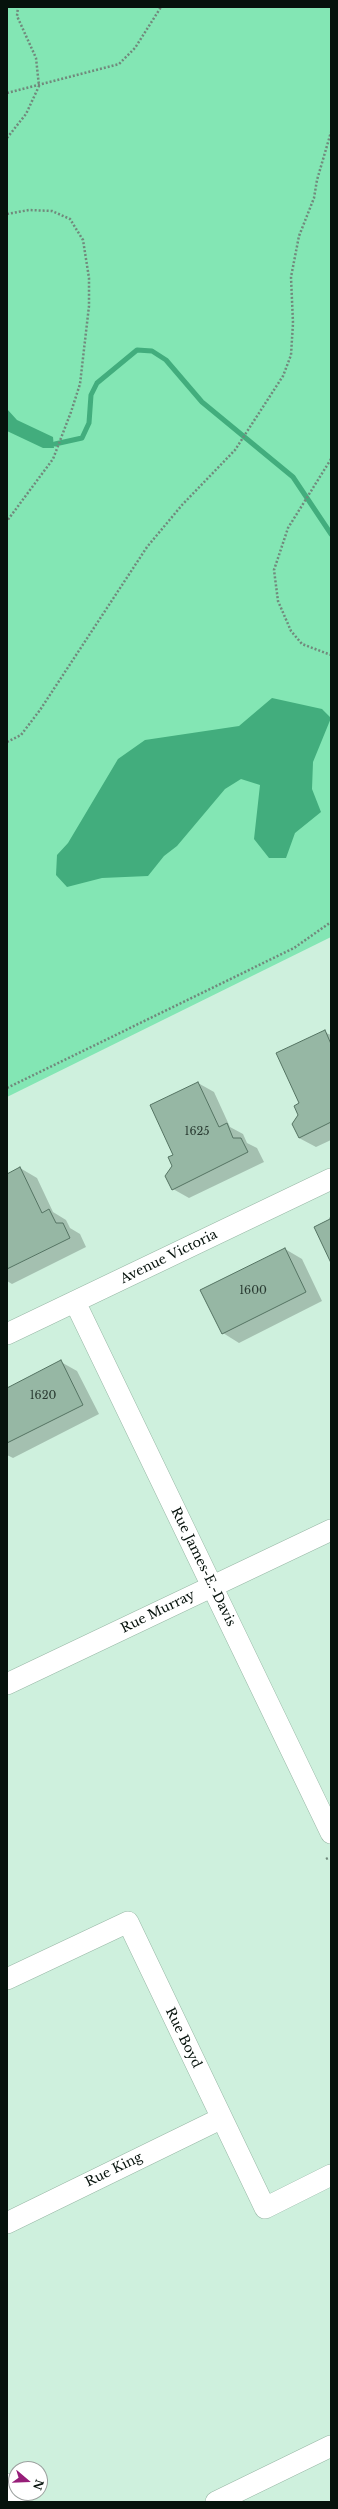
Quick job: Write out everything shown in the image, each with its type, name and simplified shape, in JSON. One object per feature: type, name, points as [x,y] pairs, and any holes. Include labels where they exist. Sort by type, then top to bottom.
[{"type":"street","name":"Avenue Victoria","points":[[7,1334],[331,1179]]},
{"type":"street","name":"Rue James-E.-Davis","points":[[74,1302],[331,1833]]},
{"type":"street","name":"Rue Murray","points":[[7,1684],[331,1530]]},
{"type":"street","name":"Rue Boyd","points":[[7,1979],[128,1922],[265,2208],[331,2175]]},
{"type":"street","name":"Rue King","points":[[7,2223],[222,2118]]},
{"type":"street","points":[[216,2502],[331,2446]]},
{"type":"street","points":[[7,2484],[16,2502]]},
{"type":"path","points":[[7,138],[26,114],[39,86],[36,58],[17,16],[18,7]]},
{"type":"path","points":[[7,93],[39,86],[119,64],[135,48],[161,7]]},
{"type":"path","points":[[7,742],[21,735],[40,710],[147,547],[182,505],[235,450],[283,376],[291,355],[293,322],[291,277],[299,236],[314,198],[317,180],[331,132]]},
{"type":"path","points":[[7,214],[29,210],[52,211],[70,219],[83,240],[89,278],[89,306],[80,384],[71,412],[53,459],[7,521]]},
{"type":"path","points":[[331,459],[288,528],[274,570],[278,601],[291,631],[302,644],[331,655]]},
{"type":"path","points":[[7,1088],[294,948],[331,922]]},
{"type":"shaded area","points":[[7,7],[331,7],[331,937],[7,1097]]},
{"type":"shaded area","points":[[7,409],[17,420],[53,437],[54,448],[43,448],[7,431]]},
{"type":"shaded area","points":[[272,698],[322,709],[331,718],[313,762],[312,789],[321,812],[295,833],[286,858],[269,858],[254,839],[260,785],[241,779],[225,789],[177,846],[164,856],[148,876],[102,878],[67,887],[56,875],[57,855],[68,843],[118,759],[145,740],[239,726]]},
{"type":"building","points":[[325,1030],[331,1044],[331,1122],[299,1138],[292,1124],[298,1115],[294,1106],[299,1103],[276,1053]]},
{"type":"building","points":[[198,1082],[219,1127],[227,1123],[233,1138],[241,1138],[248,1152],[172,1190],[165,1176],[172,1166],[168,1157],[173,1155],[150,1105]]},
{"type":"building","points":[[20,1167],[42,1213],[49,1209],[56,1223],[63,1223],[70,1238],[7,1269],[7,1174]]},
{"type":"building","points":[[331,1214],[331,1263],[314,1227],[330,1219]]},
{"type":"building","points":[[285,1248],[306,1292],[222,1334],[200,1290]]},
{"type":"building","points":[[61,1360],[83,1405],[7,1443],[7,1388]]},
{"type":"waterway","points":[[55,444],[82,438],[89,423],[91,395],[97,383],[137,350],[152,351],[166,360],[202,402],[293,477],[331,534]]}]
